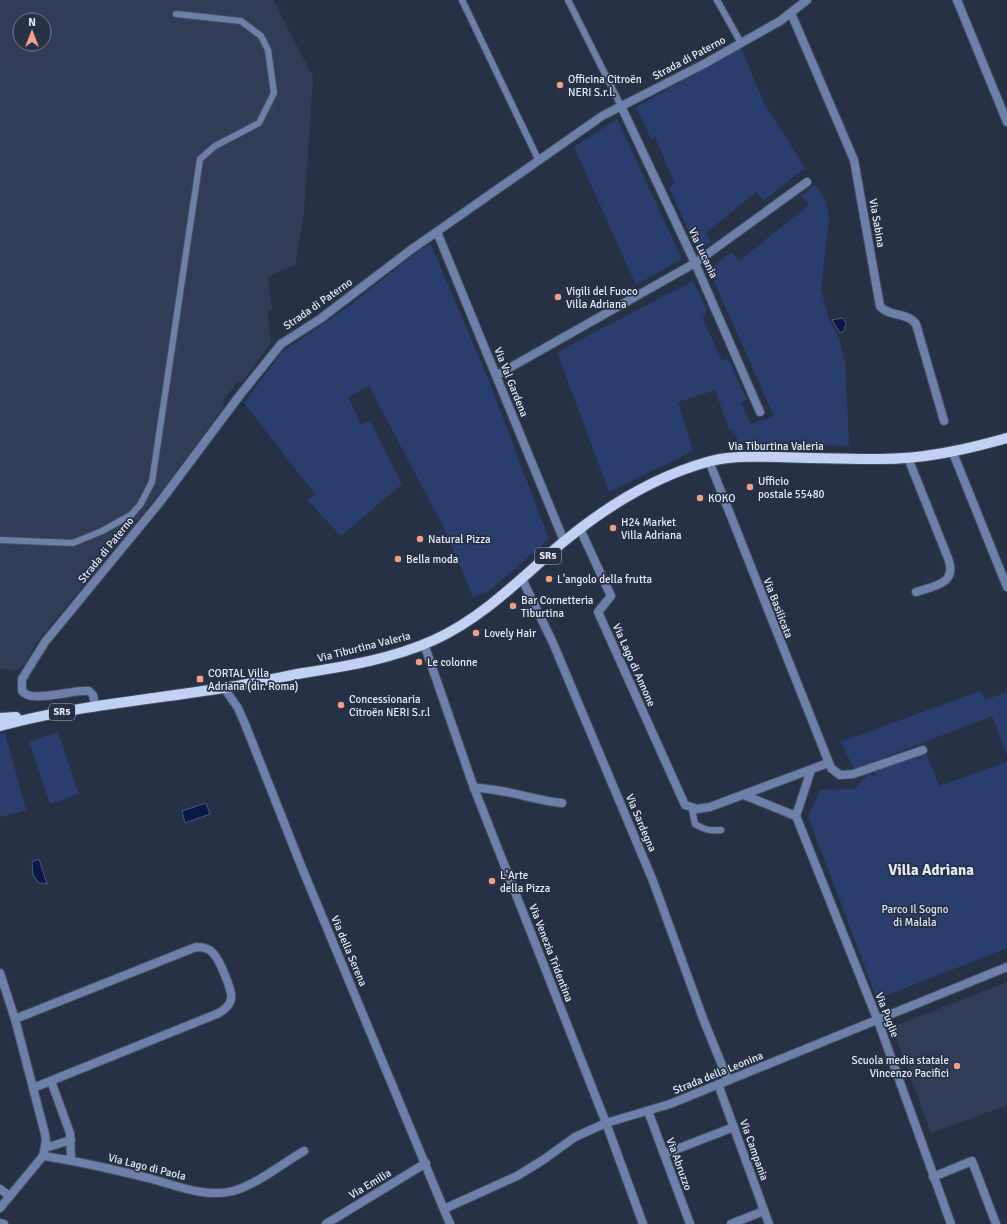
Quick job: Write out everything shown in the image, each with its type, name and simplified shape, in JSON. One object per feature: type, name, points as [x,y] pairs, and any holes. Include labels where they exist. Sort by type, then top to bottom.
[{"type":"main road","name":"Via Tiburtina Valeria","points":[[0,726],[30,717],[95,706],[224,688],[358,663],[399,653],[424,644],[445,635],[470,620],[522,579],[564,541],[636,492],[671,474],[708,461],[733,457],[908,458],[953,453],[1007,438]]},
{"type":"main road","name":"Via Tiburtina Valeria","points":[[0,718],[30,717]]},
{"type":"street","name":"Strada di Paterno","points":[[95,706],[93,695],[89,691],[36,697],[27,696],[23,693],[21,688],[22,679],[45,642],[160,502],[240,395],[281,344],[320,319],[437,232],[602,116],[741,43],[791,13],[807,0]]},
{"type":"street","points":[[957,0],[1007,122]]},
{"type":"street","name":"Via Sabina","points":[[791,13],[854,160],[880,306],[885,310],[909,318],[916,324],[944,421]]},
{"type":"street","name":"Via Lucania","points":[[621,106],[695,262],[760,412]]},
{"type":"street","points":[[497,375],[695,262],[807,182]]},
{"type":"street","name":"Via Val Gardena","points":[[437,232],[564,541]]},
{"type":"street","points":[[953,453],[1007,587]]},
{"type":"street","points":[[908,458],[948,558],[951,570],[948,578],[943,583],[916,592]]},
{"type":"street","name":"Via Basilicata","points":[[708,461],[828,763]]},
{"type":"street","name":"Via Lago di Annone","points":[[580,529],[611,596],[598,612],[683,802],[692,809]]},
{"type":"street","name":"Via Sardegna","points":[[522,579],[553,643],[653,881],[728,1080]]},
{"type":"street","name":"Via Venezia Tridentina","points":[[424,644],[474,788],[606,1123],[643,1224]]},
{"type":"street","name":"Via della Serena","points":[[224,688],[236,704],[245,724],[302,868],[426,1163],[450,1224]]},
{"type":"street","points":[[692,809],[706,808],[828,763],[835,772],[847,775],[865,771],[923,750]]},
{"type":"street","points":[[744,795],[796,816],[811,770]]},
{"type":"street","points":[[474,788],[494,789],[534,799],[562,803]]},
{"type":"street","name":"Via Puglie","points":[[796,816],[878,1021],[951,1224]]},
{"type":"street","points":[[15,1019],[192,948],[206,948],[213,952],[231,993],[231,1000],[225,1010],[33,1088]]},
{"type":"street","name":"Strada della Leonina","points":[[444,1209],[517,1176],[576,1137],[606,1123],[670,1104],[878,1021],[1007,967]]},
{"type":"street","points":[[0,973],[15,1019],[45,1134],[44,1152]]},
{"type":"street","points":[[51,1081],[71,1140],[71,1160]]},
{"type":"street","name":"Via Campania","points":[[718,1084],[769,1224]]},
{"type":"street","name":"Via Abruzzo","points":[[648,1111],[690,1224]]},
{"type":"street","points":[[664,1154],[734,1127]]},
{"type":"street","points":[[0,1208],[44,1152],[71,1140]]},
{"type":"street","name":"Via Lago di Paola","points":[[44,1152],[195,1190],[224,1193],[236,1190],[249,1184],[304,1150]]},
{"type":"street","points":[[933,1176],[972,1161],[996,1224]]},
{"type":"street","name":"Via Emilia","points":[[326,1224],[426,1163]]},
{"type":"street","points":[[0,1189],[10,1196]]},
{"type":"street","points":[[731,1224],[764,1211]]},
{"type":"street","points":[[0,1223],[4,1224]]},
{"type":"lane","points":[[462,0],[539,161]]},
{"type":"lane","points":[[568,0],[621,106]]},
{"type":"lane","points":[[717,0],[741,43]]},
{"type":"lane","points":[[0,540],[73,543],[102,531],[131,515],[140,505],[152,482],[200,159],[215,146],[259,124],[274,93],[268,50],[261,36],[241,21],[176,14]]},
{"type":"lane","points":[[692,809],[695,824],[702,829],[711,831],[721,830]]},
{"type":"shaded area","points":[[0,0],[273,0],[313,77],[304,211],[295,266],[282,270],[268,277],[272,310],[267,310],[271,343],[243,381],[236,383],[223,402],[224,407],[163,489],[36,643],[26,662],[17,671],[0,668]]},
{"type":"shaded area","points":[[842,318],[846,323],[844,331],[840,333],[832,320]]},
{"type":"shaded area","points":[[206,803],[210,814],[185,823],[182,811]]},
{"type":"shaded area","points":[[39,859],[47,884],[39,883],[33,875],[32,862]]},
{"type":"shaded area","name":"Scuola media statale Vincenzo Pacifici","points":[[1007,982],[1007,1105],[931,1133],[892,1027]]},
{"type":"green space","points":[[741,48],[764,103],[805,168],[763,201],[756,192],[706,233],[711,242],[698,252],[669,187],[675,184],[655,137],[651,139],[636,107]]},
{"type":"green space","points":[[617,119],[682,259],[636,285],[574,147]]},
{"type":"green space","points":[[815,184],[825,199],[829,217],[821,289],[829,319],[839,338],[845,363],[849,446],[737,442],[737,435],[733,435],[732,429],[729,430],[715,390],[678,402],[693,451],[609,492],[557,352],[693,281],[707,310],[703,319],[722,361],[728,359],[747,400],[741,403],[751,424],[774,416],[709,270],[731,252],[739,261],[809,205],[802,196]]},
{"type":"green space","points":[[431,245],[487,376],[549,539],[489,591],[473,597],[444,528],[369,386],[348,397],[361,425],[370,421],[402,484],[341,536],[308,501],[315,494],[244,403],[282,352],[352,304],[419,250]]},
{"type":"green space","points":[[980,691],[985,700],[1007,692],[1007,755],[992,716],[854,769],[841,742]]},
{"type":"green space","points":[[58,732],[79,794],[50,804],[29,742]]},
{"type":"green space","points":[[5,733],[26,810],[0,817],[0,734]]},
{"type":"green space","name":"Parco Il Sogno di Malala","points":[[926,752],[939,786],[1007,762],[1007,948],[877,999],[808,816],[821,789],[854,789],[869,774],[879,778],[872,771]]},
{"type":"place","name":"Officina Citroën NERI S.r.l.","points":[[560,85]]},
{"type":"place","name":"Vigili del Fuoco Villa Adriana","points":[[558,297]]},
{"type":"place","name":"Ufficio postale 55480","points":[[750,487]]},
{"type":"place","name":"KOKO","points":[[700,498]]},
{"type":"place","name":"H24 Market Villa Adriana","points":[[613,528]]},
{"type":"place","name":"Natural Pizza","points":[[420,539]]},
{"type":"place","name":"Bella moda","points":[[398,559]]},
{"type":"place","name":"L'angolo della frutta","points":[[549,579]]},
{"type":"place","name":"Bar Cornetteria Tiburtina","points":[[513,606]]},
{"type":"place","name":"Lovely Hair","points":[[476,633]]},
{"type":"place","name":"Le colonne","points":[[419,662]]},
{"type":"place","name":"CORTAL Villa Adriana (dir. Roma)","points":[[200,679]]},
{"type":"place","name":"Concessionaria Citroën NERI S.r.l","points":[[341,705]]},
{"type":"place","name":"L'Arte della Pizza","points":[[492,881]]},
{"type":"place","name":"Scuola media statale Vincenzo Pacifici","points":[[957,1066]]},
{"type":"district","name":"Villa Adriana","points":[[931,870]]}]
